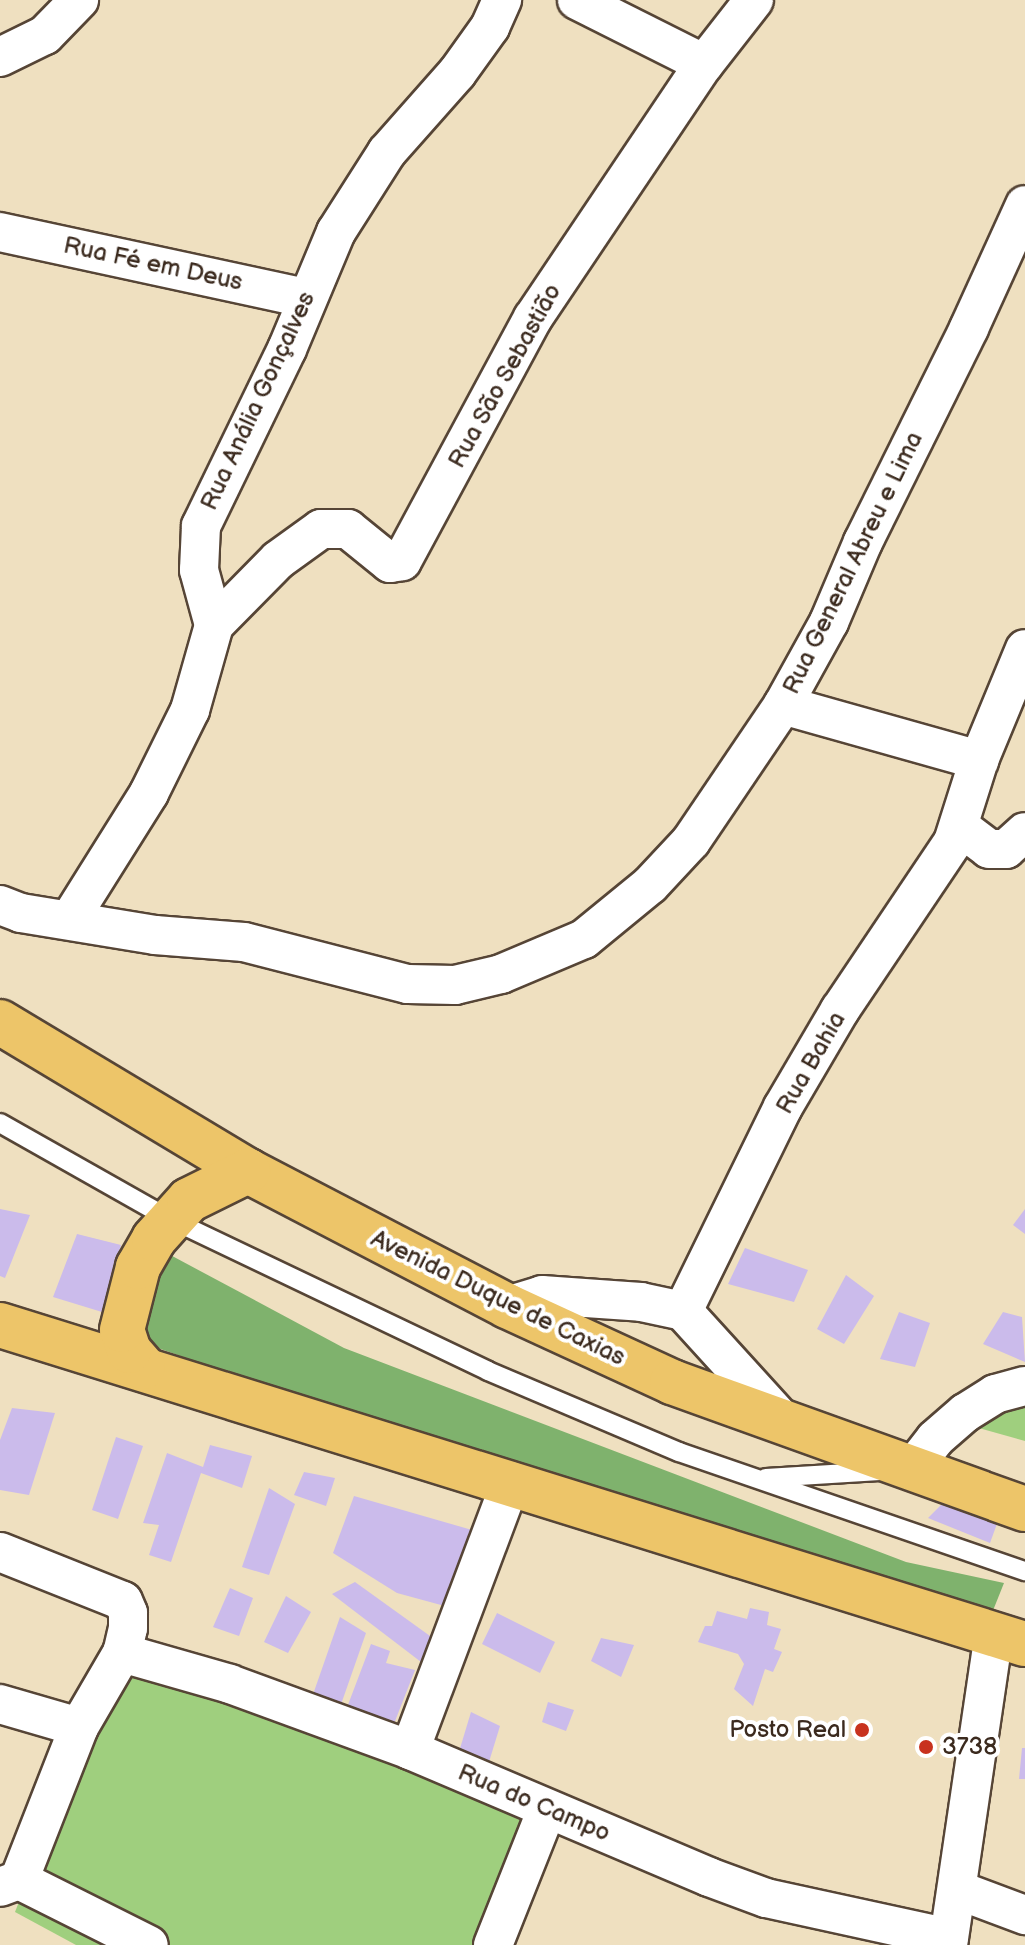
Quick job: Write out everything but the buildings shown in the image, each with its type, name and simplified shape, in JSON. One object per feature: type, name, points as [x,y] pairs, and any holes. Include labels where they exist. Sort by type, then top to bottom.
[{"type":"highway","name":"Avenida Duque de Caxias","points":[[0,1022],[248,1171],[507,1306],[672,1382],[1025,1509]]},
{"type":"highway","points":[[0,1055],[43,1064],[63,1062]]},
{"type":"highway","points":[[143,1367],[129,1351],[122,1330],[138,1267],[170,1219],[189,1200],[248,1171]]},
{"type":"highway","points":[[0,1325],[511,1481],[1010,1639]]},
{"type":"street","points":[[0,57],[45,35],[79,0]]},
{"type":"street","name":"Rua Anália Gonçalves","points":[[214,625],[199,570],[201,526],[287,349],[336,232],[387,152],[457,73],[490,27],[502,0]]},
{"type":"street","points":[[577,0],[704,64]]},
{"type":"street","name":"Rua São Sebastião","points":[[214,625],[278,560],[321,529],[348,529],[390,563],[402,561],[533,318],[704,64],[754,0]]},
{"type":"street","name":"Rua General Abreu e Lima","points":[[0,905],[21,913],[155,935],[244,942],[408,984],[455,985],[501,974],[584,939],[650,885],[691,841],[783,705],[829,622],[863,542],[969,328],[1025,205]]},
{"type":"street","name":"Rua Fé em Deus","points":[[0,232],[306,298]]},
{"type":"street","points":[[70,919],[149,793],[190,710],[214,625]]},
{"type":"street","name":"Rua Bahia","points":[[683,1311],[783,1107],[840,1010],[911,910],[960,827],[979,760],[1025,649]]},
{"type":"street","points":[[783,705],[979,760]]},
{"type":"street","points":[[960,827],[989,849],[1006,849],[1025,832]]},
{"type":"street","points":[[507,1306],[542,1295],[641,1302],[683,1311],[785,1423]]},
{"type":"street","points":[[911,1470],[935,1439],[965,1413],[995,1394],[1025,1386]]},
{"type":"street","points":[[410,1750],[511,1481]]},
{"type":"street","points":[[0,1552],[123,1601],[128,1613],[122,1653],[79,1727],[10,1883],[149,1945]]},
{"type":"street","points":[[948,1942],[1010,1639]]},
{"type":"street","name":"Rua do Campo","points":[[122,1653],[230,1684],[410,1750],[766,1898],[948,1942]]},
{"type":"street","points":[[0,1704],[79,1727]]},
{"type":"street","points":[[493,1945],[547,1809]]},
{"type":"street","points":[[958,1890],[1025,1915]]},
{"type":"lane","points":[[0,1123],[170,1219],[488,1371],[679,1452],[1025,1571]]},
{"type":"lane","points":[[755,1478],[911,1470]]},
{"type":"green space","points":[[161,1250],[344,1348],[906,1562],[1004,1583],[992,1613],[310,1401],[129,1338]]},
{"type":"green space","points":[[1025,1390],[1025,1441],[968,1425]]},
{"type":"green space","points":[[156,1641],[556,1818],[506,1945],[76,1945],[15,1912],[85,1732]]},
{"type":"place","name":"Posto Real","points":[[862,1730]]},
{"type":"place","name":"3738","points":[[926,1747]]}]
